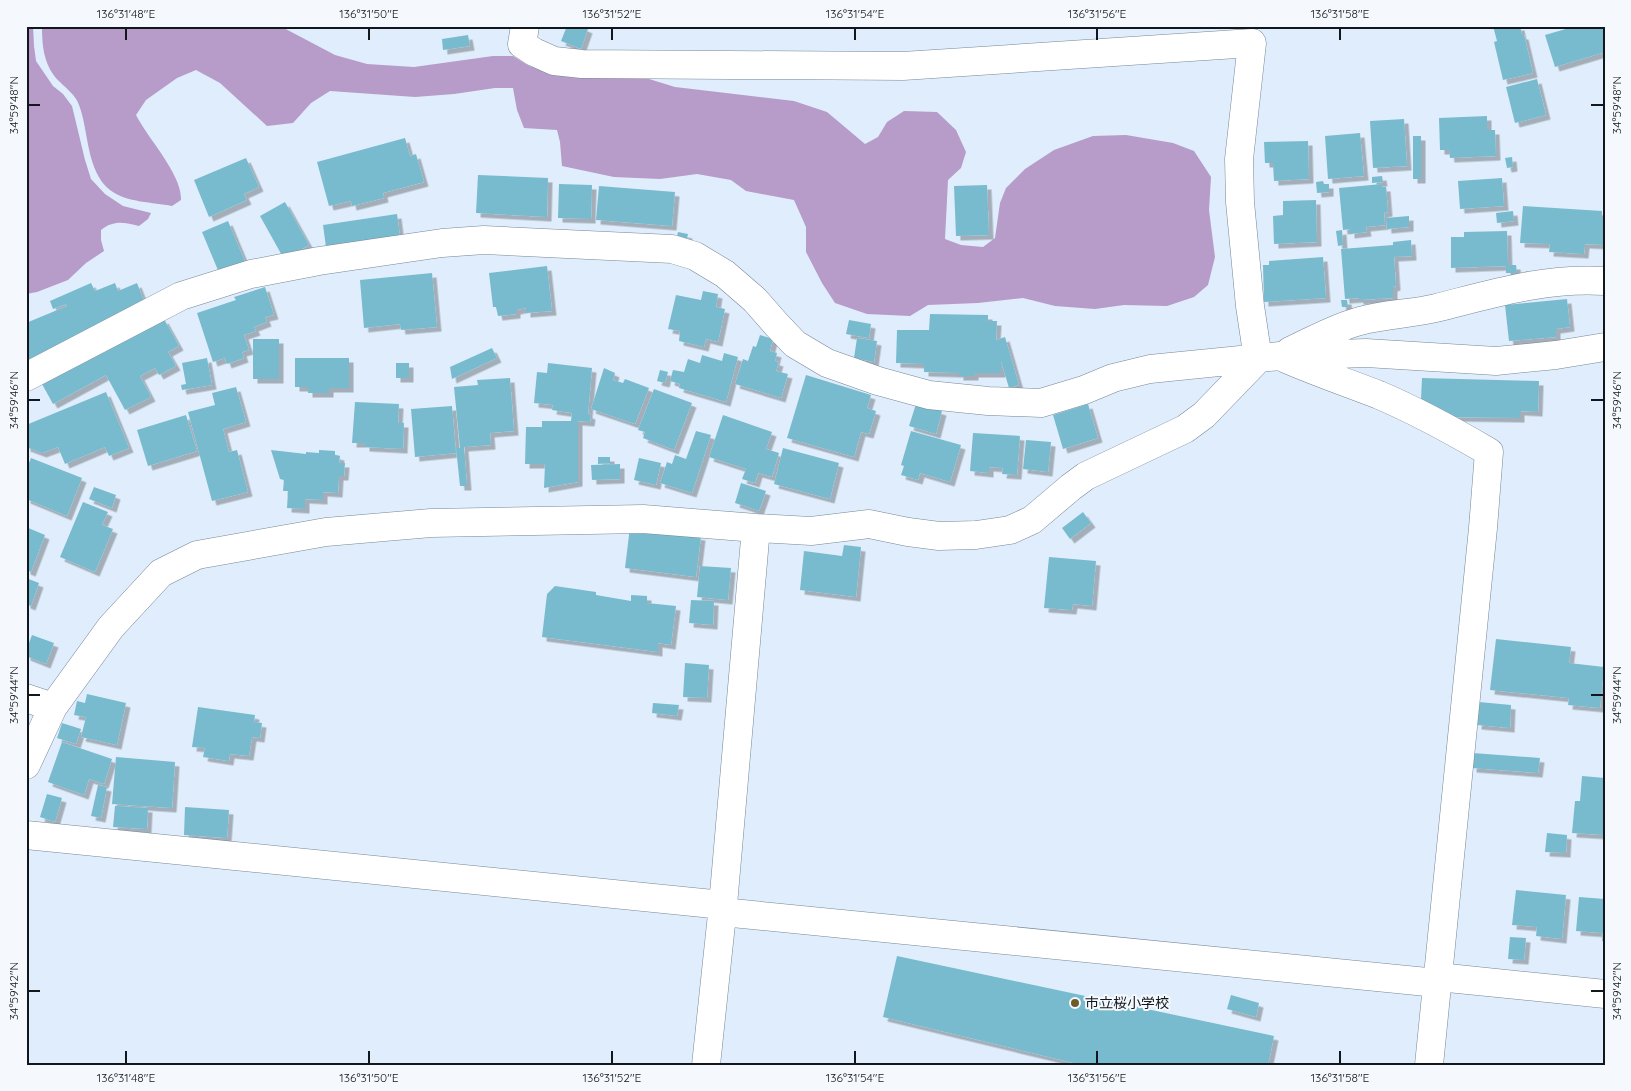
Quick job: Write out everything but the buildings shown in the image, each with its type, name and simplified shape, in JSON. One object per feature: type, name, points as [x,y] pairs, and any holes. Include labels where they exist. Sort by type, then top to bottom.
[{"type":"street","points":[[525,26],[522,44],[534,52],[554,62],[582,64],[903,66],[1252,43],[1239,159],[1240,202],[1245,261],[1269,358]]},
{"type":"street","points":[[26,377],[181,296],[243,277],[319,261],[442,243],[484,240],[672,250],[695,256],[725,274],[755,300],[795,344],[827,363],[878,381],[929,394],[988,401],[1041,403],[1084,390],[1113,378],[1150,369],[1269,358],[1366,352],[1496,360],[1556,355],[1605,348]]},
{"type":"street","points":[[26,765],[53,707],[111,627],[161,573],[197,556],[326,532],[431,522],[643,519],[811,531],[869,524],[939,536],[976,535],[1010,530],[1032,520],[1086,476],[1185,428],[1204,415],[1269,358],[1327,333],[1358,321],[1384,315],[1430,309],[1520,287],[1579,279],[1605,281]]},
{"type":"street","points":[[1269,358],[1327,376],[1380,396],[1449,428],[1488,452],[1483,528],[1429,1065]]},
{"type":"street","points":[[706,1065],[723,908],[756,528]]},
{"type":"street","points":[[26,698],[53,707]]},
{"type":"street","points":[[26,836],[1438,980],[1605,994]]},
{"type":"shaded area","points":[[26,26],[33,26],[36,61],[53,86],[63,94],[72,106],[91,179],[105,194],[123,206],[151,213],[148,219],[139,226],[114,223],[105,227],[101,230],[104,251],[86,263],[68,280],[37,292],[26,294]]},
{"type":"shaded area","points":[[42,26],[280,26],[335,55],[367,64],[414,67],[493,56],[513,56],[529,66],[550,73],[649,79],[675,87],[794,101],[827,112],[865,144],[878,137],[887,122],[904,111],[937,112],[956,130],[966,152],[961,168],[948,180],[945,239],[961,245],[983,247],[995,238],[1000,203],[1006,188],[1025,169],[1054,150],[1093,136],[1126,135],[1173,143],[1194,151],[1211,177],[1209,210],[1215,257],[1208,285],[1194,297],[1167,306],[1124,305],[1095,309],[1055,306],[1023,298],[978,303],[928,305],[910,316],[867,314],[835,303],[822,283],[806,252],[806,227],[794,200],[746,191],[731,180],[697,174],[660,179],[614,177],[562,166],[557,130],[524,128],[517,110],[513,88],[495,88],[415,97],[330,91],[311,103],[293,123],[267,126],[220,83],[196,70],[177,78],[146,100],[136,115],[176,179],[181,200],[172,206],[140,201],[124,197],[110,190],[96,172],[78,102],[50,70],[47,63],[43,49]]},
{"type":"place","name":"市立桜小学校","points":[[1075,1003]]}]
